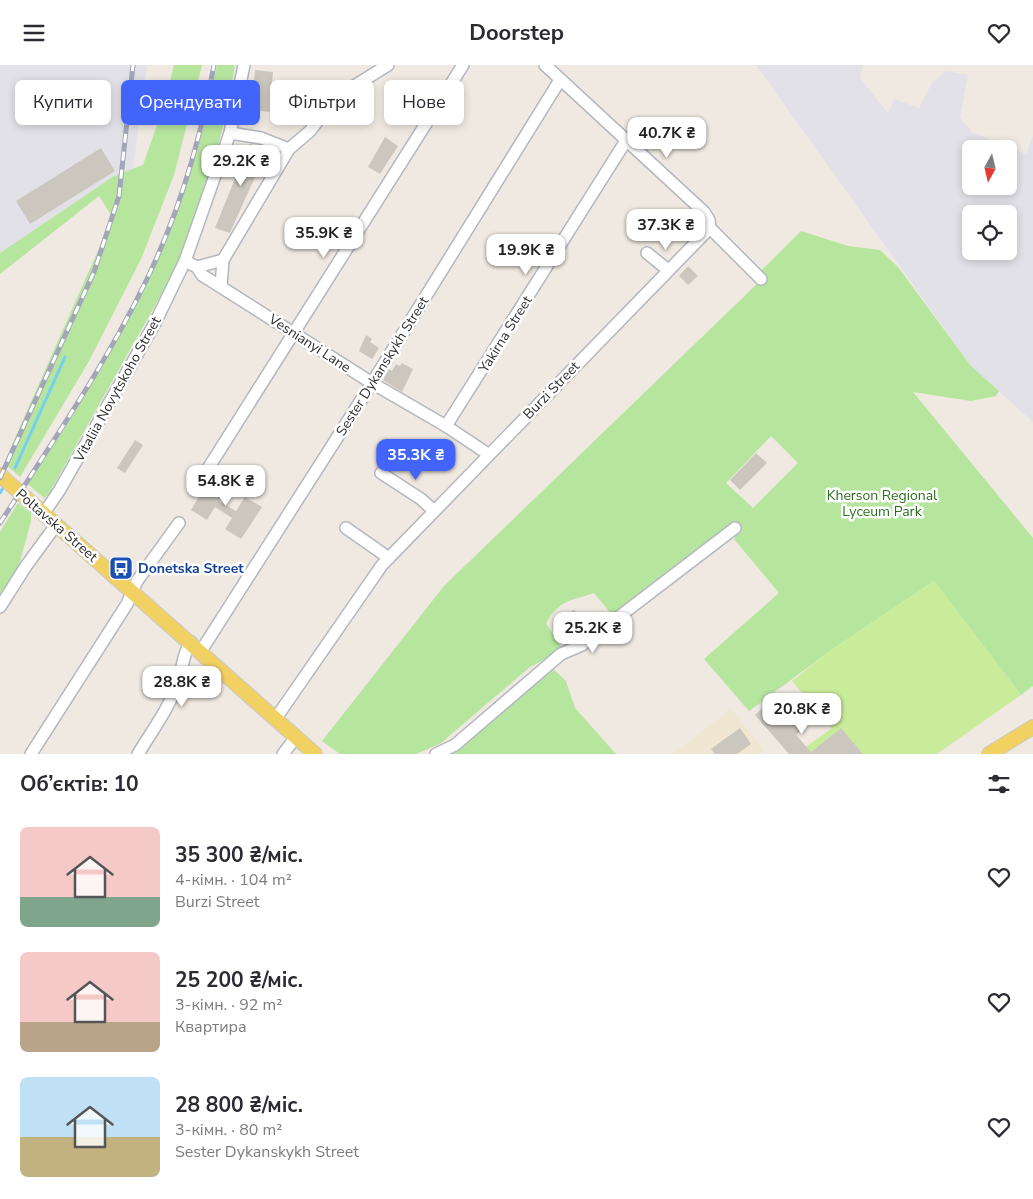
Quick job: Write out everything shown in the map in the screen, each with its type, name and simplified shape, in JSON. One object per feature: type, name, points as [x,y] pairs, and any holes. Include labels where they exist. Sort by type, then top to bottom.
[{"type":"main road","name":"Poltavska Street","points":[[0,475],[315,754]]},
{"type":"main road","points":[[995,752],[1033,727]]},
{"type":"street","name":"Vitaliia Novytskoho Street","points":[[44,513],[60,491],[155,323],[185,261],[230,133],[244,65]]},
{"type":"street","points":[[221,286],[223,260],[290,149],[310,131],[335,98],[388,65]]},
{"type":"street","points":[[209,467],[464,65]]},
{"type":"street","points":[[545,65],[704,212],[710,220],[710,228],[761,279]]},
{"type":"street","name":"Sester Dykanskykh Street","points":[[138,754],[169,705],[179,681],[185,652],[196,647],[372,383],[560,80]]},
{"type":"street","points":[[230,133],[261,138],[290,149]]},
{"type":"street","name":"Yakirna Street","points":[[446,426],[627,139]]},
{"type":"street","name":"Burzi Street","points":[[276,718],[389,558],[710,228]]},
{"type":"street","points":[[647,253],[668,270]]},
{"type":"street","points":[[197,267],[223,260]]},
{"type":"street","name":"Vesnianyi Lane","points":[[185,261],[197,267],[202,275],[372,383],[446,426],[488,455]]},
{"type":"street","points":[[381,473],[421,499],[434,511]]},
{"type":"street","points":[[31,754],[127,604],[137,581],[179,523]]},
{"type":"street","points":[[0,607],[26,565],[56,525]]},
{"type":"street","points":[[346,528],[389,558]]},
{"type":"street","points":[[436,754],[455,745],[561,654],[582,645],[735,528]]},
{"type":"street","points":[[283,754],[296,737]]},
{"type":"shaded area","points":[[0,65],[147,65],[145,80],[121,80],[121,125],[139,125],[133,169],[114,176],[0,253]]},
{"type":"shaded area","points":[[756,65],[863,65],[860,78],[888,113],[894,99],[919,108],[932,83],[945,71],[968,75],[960,118],[972,132],[992,140],[962,140],[962,195],[1018,195],[1018,151],[1026,154],[1033,136],[1033,422],[971,366]]},
{"type":"shaded area","points":[[731,709],[764,750],[759,754],[673,754]]},
{"type":"green space","points":[[174,65],[202,65],[198,80],[170,80]]},
{"type":"green space","points":[[217,65],[235,65],[232,80],[214,80]]},
{"type":"green space","points":[[157,125],[187,125],[174,175],[141,259],[89,361],[20,477],[4,463],[100,246],[111,215],[99,196],[0,274],[0,253],[114,176],[143,165]]},
{"type":"green space","points":[[204,125],[223,125],[214,162],[187,239],[170,279],[48,495],[44,498],[28,484],[75,412],[138,301],[173,223],[192,168]]},
{"type":"green space","name":"Kherson Regional Lyceum Park","points":[[801,231],[848,246],[880,250],[898,267],[971,366],[999,391],[996,396],[971,401],[913,392],[1033,538],[1033,686],[1021,695],[934,581],[830,651],[749,711],[704,659],[779,593],[734,539],[741,527],[733,525],[612,615],[594,593],[561,605],[546,623],[563,650],[530,667],[441,743],[416,754],[340,754],[322,741],[444,586],[759,282],[762,285],[767,281],[760,272]],"holes":[[[771,436],[798,463],[753,508],[726,483]]]},
{"type":"green space","points":[[18,503],[31,513],[31,521],[19,565],[0,596],[0,532]]},
{"type":"green space","points":[[934,581],[1021,695],[937,754],[796,754],[832,728],[792,681],[830,651]]},
{"type":"green space","points":[[551,667],[566,681],[575,708],[616,754],[443,754]]},
{"type":"building","points":[[255,70],[273,72],[272,80],[270,80],[270,112],[260,111],[260,80],[254,80]]},
{"type":"building","points":[[385,137],[398,146],[380,174],[368,167]]},
{"type":"building","points":[[249,144],[267,150],[230,233],[215,228]]},
{"type":"building","points":[[101,148],[115,171],[30,224],[16,201]]},
{"type":"building","points":[[688,266],[698,276],[688,285],[679,276]]},
{"type":"building","points":[[366,335],[372,339],[370,342],[379,348],[372,359],[359,351]]},
{"type":"building","points":[[402,363],[413,369],[402,392],[383,380],[389,369],[392,371],[396,364],[400,366]]},
{"type":"building","points":[[135,440],[143,445],[125,473],[117,468]]},
{"type":"building","points":[[756,453],[767,463],[740,490],[730,480]]},
{"type":"building","points":[[212,475],[229,486],[219,501],[236,511],[245,497],[262,507],[241,539],[225,529],[232,518],[215,507],[207,520],[191,510]]},
{"type":"building","points":[[574,610],[584,623],[572,631],[562,618]]},
{"type":"building","points":[[769,702],[782,717],[788,712],[802,729],[796,735],[811,752],[841,728],[863,754],[789,754],[755,715]]},
{"type":"building","points":[[740,728],[751,744],[737,754],[715,754],[711,749]]},
{"type":"waterway","points":[[15,468],[65,357]]},
{"type":"waterway","points":[[0,493],[3,488]]},
{"type":"railway","points":[[0,478],[94,272],[119,196],[133,65]]},
{"type":"railway","points":[[0,523],[95,374],[146,281],[169,229],[188,175],[203,120],[214,65]]},
{"type":"place","name":"Donetska Street","points":[[121,568]]}]
